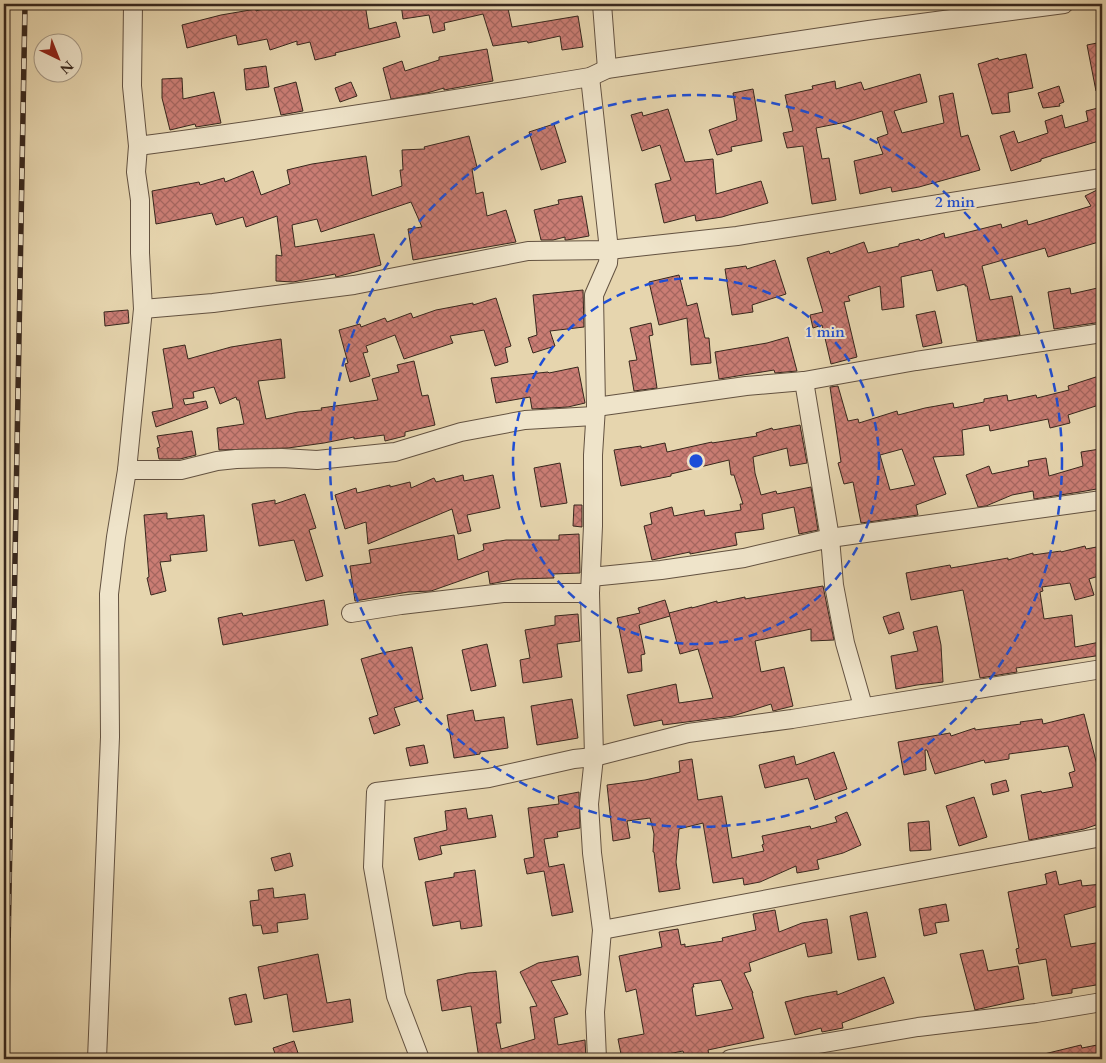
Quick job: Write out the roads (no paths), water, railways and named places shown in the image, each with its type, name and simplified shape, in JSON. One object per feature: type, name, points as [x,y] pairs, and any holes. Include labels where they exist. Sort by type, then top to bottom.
[{"type":"street","points":[[97,1059],[110,737],[109,594],[127,470],[143,309],[140,200],[136,172],[138,146],[132,86],[133,4]]},
{"type":"street","points":[[602,4],[607,69]]},
{"type":"street","points":[[138,146],[280,127],[590,77],[607,69],[859,31],[1064,4]]},
{"type":"street","points":[[590,77],[609,250],[608,263],[594,295],[595,412],[591,585],[594,757],[589,804],[592,853],[602,930],[595,1012],[597,1059]]},
{"type":"street","points":[[143,309],[214,304],[354,284],[528,251],[609,250],[737,236],[1102,178]]},
{"type":"street","points":[[127,470],[180,470],[217,461],[236,459],[282,458],[317,460],[395,452],[461,432],[526,420],[595,412],[746,386],[804,381],[926,359],[1102,333]]},
{"type":"street","points":[[804,381],[830,538],[834,585],[846,643],[863,706]]},
{"type":"street","points":[[351,613],[503,592],[591,585],[661,570],[744,558],[830,538],[1102,500]]},
{"type":"street","points":[[420,1059],[396,996],[373,867],[376,792],[489,778],[574,758],[594,757],[688,733],[792,719],[863,706],[1102,669]]},
{"type":"street","points":[[602,930],[1102,837]]},
{"type":"street","points":[[730,1059],[918,1027],[1036,1014],[1102,1002]]},
{"type":"railway","points":[[6,1059],[25,4]]}]
